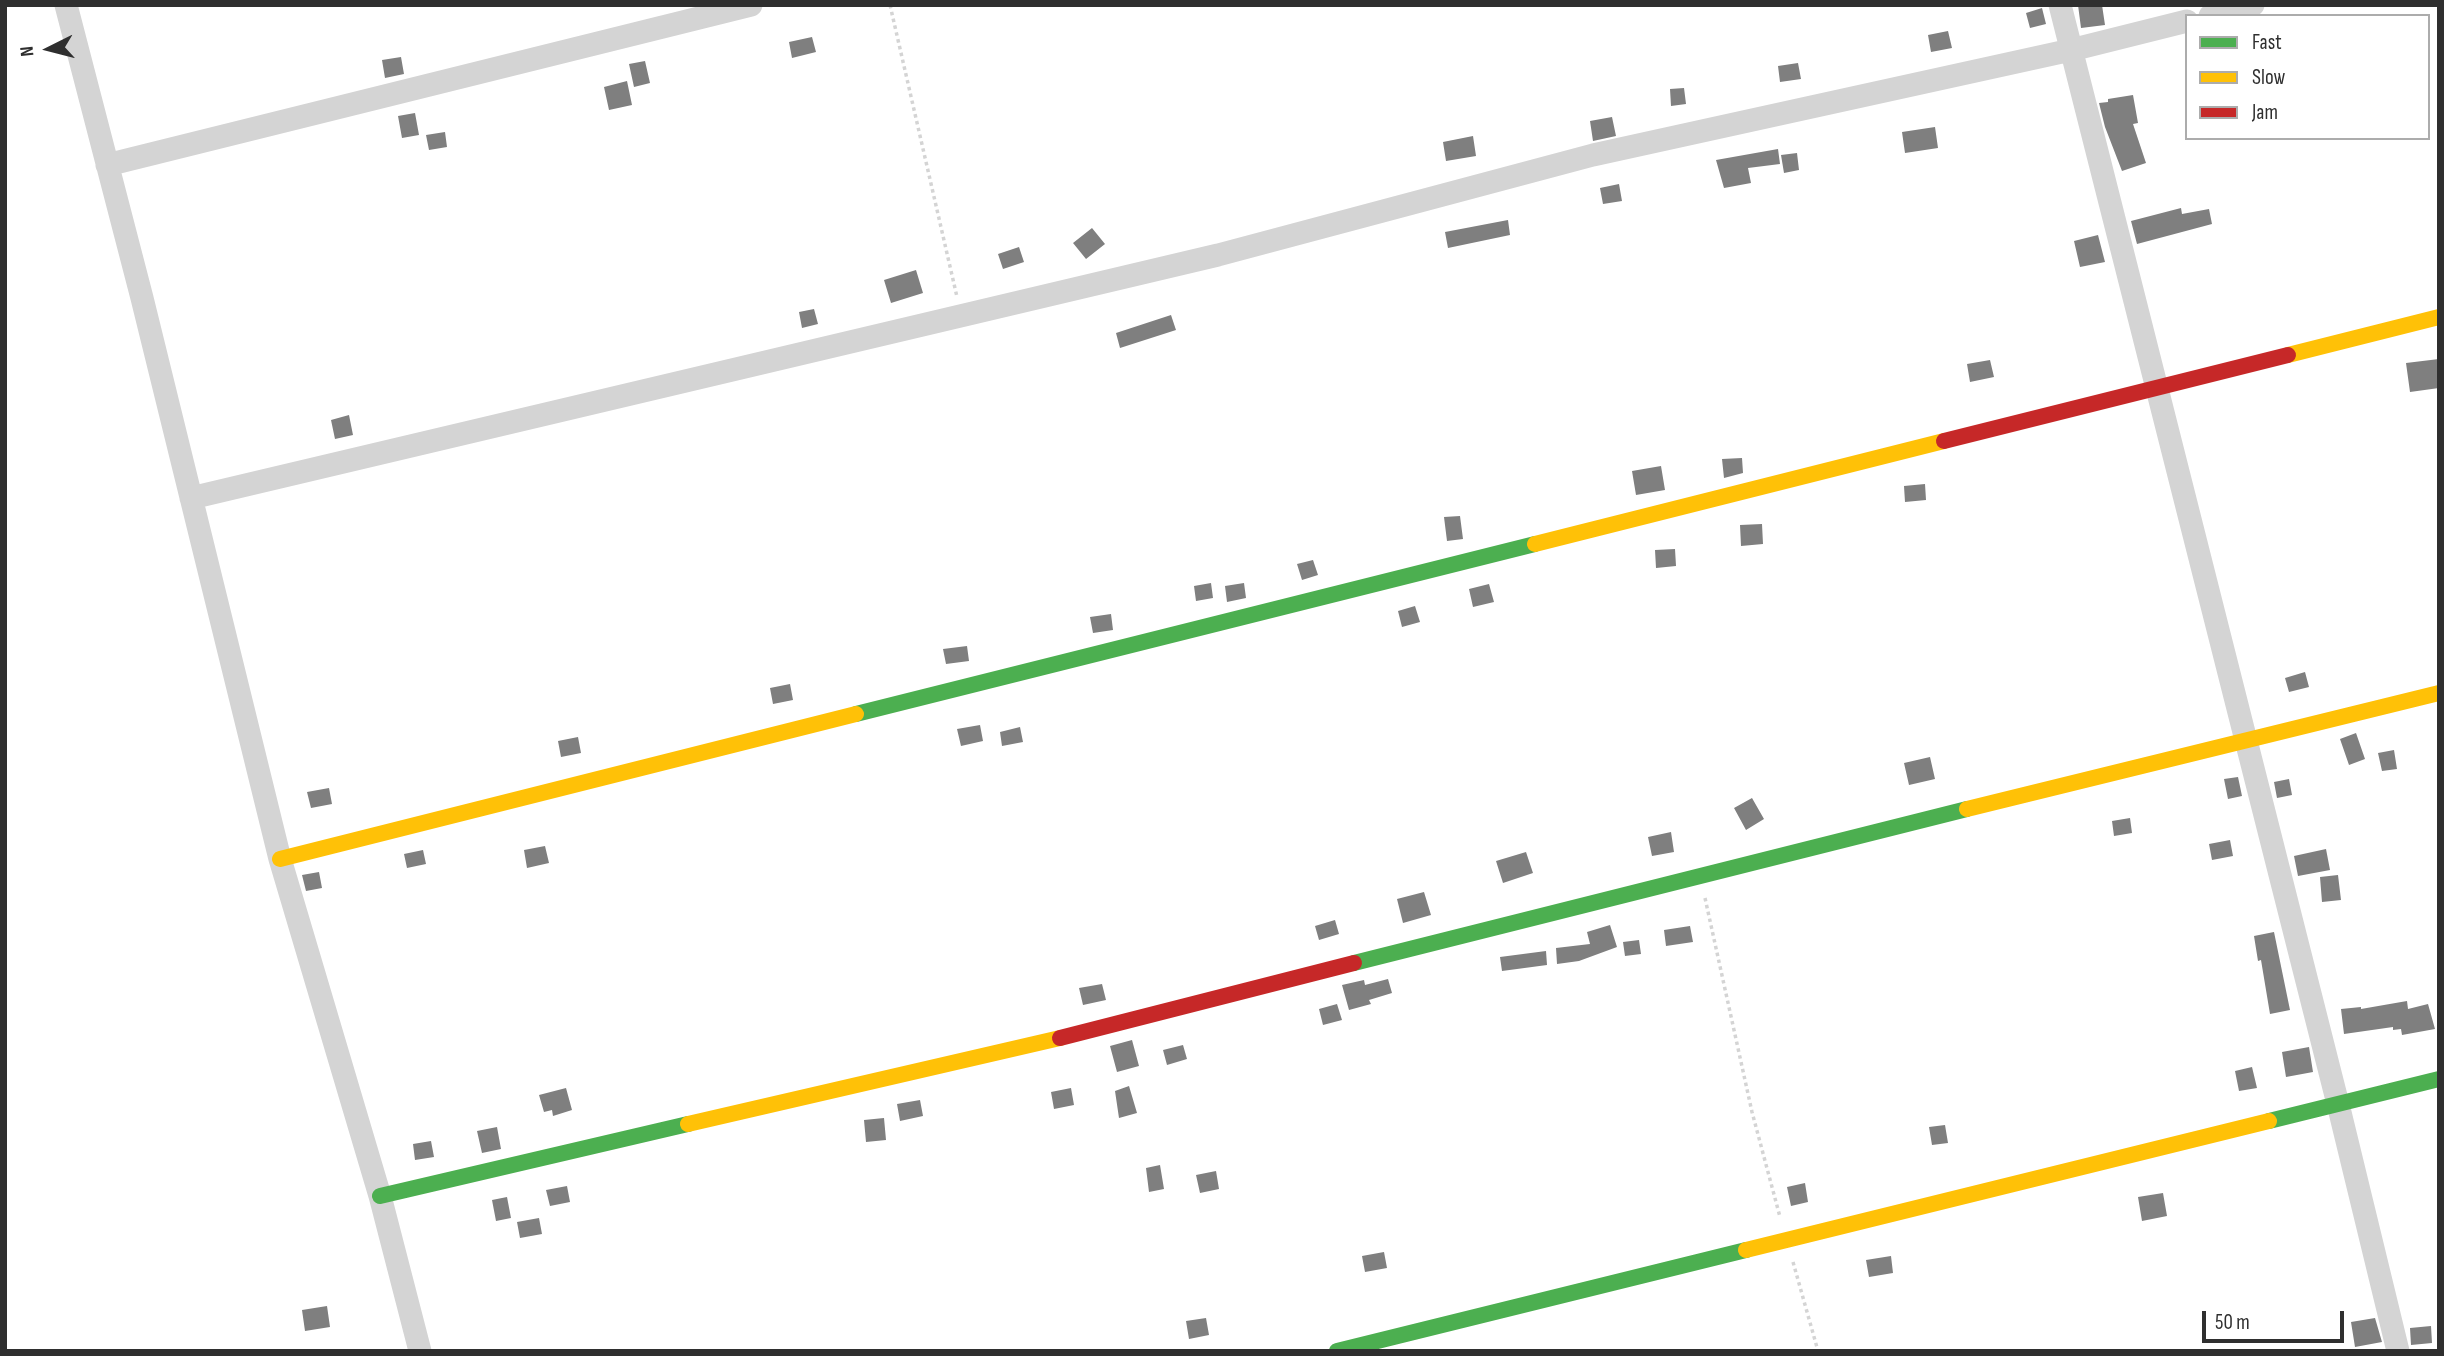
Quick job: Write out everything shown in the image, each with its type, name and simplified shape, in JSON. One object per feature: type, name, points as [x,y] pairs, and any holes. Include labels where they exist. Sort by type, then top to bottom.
[{"type":"street","points":[[66,5],[280,859],[380,1196],[420,1351]]},
{"type":"street","points":[[107,165],[751,5]]},
{"type":"street","points":[[2060,5],[2339,1104],[2398,1351]]},
{"type":"street","points":[[2218,14],[2253,5]]},
{"type":"street","points":[[191,498],[1218,255],[1593,155],[2071,50],[2185,22]]},
{"type":"street","points":[[280,859],[2439,317]]},
{"type":"street","points":[[380,1196],[1080,1032],[1700,875],[2439,693]]},
{"type":"street","points":[[1338,1351],[2439,1079]]},
{"type":"path","points":[[890,5],[962,316]]},
{"type":"path","points":[[1700,875],[1752,1112],[1818,1351]]},
{"type":"building","points":[[2078,5],[2102,5],[2105,25],[2081,28]]},
{"type":"building","points":[[2042,8],[2046,24],[2030,28],[2026,13]]},
{"type":"building","points":[[1948,31],[1952,48],[1931,52],[1928,35]]},
{"type":"building","points":[[812,37],[816,52],[792,58],[789,42]]},
{"type":"building","points":[[401,57],[404,74],[385,78],[382,60]]},
{"type":"building","points":[[645,61],[650,83],[634,87],[629,64]]},
{"type":"building","points":[[1798,63],[1801,79],[1780,82],[1778,66]]},
{"type":"building","points":[[627,81],[632,105],[609,110],[604,87]]},
{"type":"building","points":[[1684,88],[1686,104],[1671,106],[1670,89]]},
{"type":"building","points":[[2133,95],[2138,123],[2133,124],[2146,163],[2122,171],[2099,103]]},
{"type":"building","points":[[415,113],[419,135],[402,138],[398,116]]},
{"type":"building","points":[[1612,117],[1616,136],[1593,141],[1590,121]]},
{"type":"building","points":[[1935,127],[1938,148],[1905,153],[1902,132]]},
{"type":"building","points":[[445,132],[447,147],[429,150],[426,135]]},
{"type":"building","points":[[1473,136],[1476,156],[1446,161],[1443,142]]},
{"type":"building","points":[[1778,149],[1780,164],[1748,168],[1751,183],[1724,188],[1716,160]]},
{"type":"building","points":[[1797,153],[1799,170],[1784,173],[1781,155]]},
{"type":"building","points":[[1619,184],[1622,201],[1603,204],[1600,188]]},
{"type":"building","points":[[2181,208],[2182,214],[2209,209],[2212,224],[2137,244],[2131,221]]},
{"type":"building","points":[[1508,220],[1510,235],[1448,248],[1445,232]]},
{"type":"building","points":[[1092,228],[1105,244],[1086,259],[1073,243]]},
{"type":"building","points":[[2098,235],[2105,262],[2080,267],[2074,241]]},
{"type":"building","points":[[1019,247],[1024,262],[1003,269],[998,254]]},
{"type":"building","points":[[916,270],[923,293],[891,303],[884,280]]},
{"type":"building","points":[[814,309],[818,324],[802,328],[799,312]]},
{"type":"building","points":[[1171,315],[1176,330],[1120,348],[1116,333]]},
{"type":"building","points":[[2439,359],[2439,388],[2410,392],[2406,363]]},
{"type":"building","points":[[1990,360],[1994,377],[1970,382],[1967,364]]},
{"type":"building","points":[[349,415],[353,435],[335,439],[331,420]]},
{"type":"building","points":[[1742,458],[1743,473],[1724,478],[1722,459]]},
{"type":"building","points":[[1661,466],[1665,490],[1636,495],[1632,471]]},
{"type":"building","points":[[1925,484],[1926,500],[1905,502],[1904,486]]},
{"type":"building","points":[[1460,516],[1463,539],[1447,541],[1444,517]]},
{"type":"building","points":[[1762,524],[1763,544],[1741,546],[1740,525]]},
{"type":"building","points":[[1675,549],[1676,566],[1656,568],[1655,550]]},
{"type":"building","points":[[1313,560],[1318,575],[1302,580],[1297,564]]},
{"type":"building","points":[[1211,583],[1213,598],[1196,601],[1194,586]]},
{"type":"building","points":[[1244,583],[1246,598],[1227,602],[1225,586]]},
{"type":"building","points":[[1489,584],[1494,602],[1473,607],[1469,589]]},
{"type":"building","points":[[1415,606],[1420,622],[1402,627],[1398,611]]},
{"type":"building","points":[[1111,614],[1113,630],[1093,633],[1090,617]]},
{"type":"building","points":[[967,646],[969,661],[946,664],[943,649]]},
{"type":"building","points":[[2305,672],[2309,687],[2289,692],[2285,678]]},
{"type":"building","points":[[790,684],[793,700],[773,704],[770,688]]},
{"type":"building","points":[[980,725],[983,741],[961,746],[957,729]]},
{"type":"building","points":[[1020,727],[1023,742],[1002,746],[1000,732]]},
{"type":"building","points":[[2356,733],[2365,759],[2349,765],[2340,739]]},
{"type":"building","points":[[578,737],[581,753],[561,757],[558,741]]},
{"type":"building","points":[[2394,750],[2397,769],[2382,771],[2378,753]]},
{"type":"building","points":[[1930,757],[1935,779],[1909,785],[1904,763]]},
{"type":"building","points":[[2238,777],[2242,796],[2228,799],[2224,779]]},
{"type":"building","points":[[2289,779],[2292,795],[2277,798],[2274,782]]},
{"type":"building","points":[[329,788],[332,804],[311,808],[307,792]]},
{"type":"building","points":[[1752,798],[1764,819],[1746,830],[1734,808]]},
{"type":"building","points":[[2130,818],[2132,833],[2114,836],[2112,821]]},
{"type":"building","points":[[1671,832],[1674,852],[1652,856],[1648,837]]},
{"type":"building","points":[[2230,840],[2233,856],[2212,860],[2209,844]]},
{"type":"building","points":[[545,846],[549,863],[527,868],[524,850]]},
{"type":"building","points":[[2326,849],[2330,870],[2298,876],[2294,856]]},
{"type":"building","points":[[423,850],[426,864],[407,868],[404,854]]},
{"type":"building","points":[[1526,852],[1533,873],[1503,883],[1496,861]]},
{"type":"building","points":[[319,872],[322,888],[306,891],[302,875]]},
{"type":"building","points":[[2338,875],[2341,900],[2322,902],[2320,877]]},
{"type":"building","points":[[1424,892],[1431,915],[1403,923],[1397,899]]},
{"type":"building","points":[[1335,920],[1339,934],[1319,940],[1315,926]]},
{"type":"building","points":[[1610,925],[1617,947],[1579,961],[1557,964],[1556,948],[1590,944],[1587,932]]},
{"type":"building","points":[[1690,926],[1693,942],[1666,946],[1664,930]]},
{"type":"building","points":[[2274,932],[2290,1010],[2270,1014],[2254,936]]},
{"type":"building","points":[[1639,940],[1641,954],[1625,956],[1623,942]]},
{"type":"building","points":[[1546,951],[1547,965],[1502,971],[1500,957]]},
{"type":"building","points":[[1388,979],[1392,993],[1369,1000],[1371,1004],[1349,1010],[1342,985],[1364,980],[1365,985]]},
{"type":"building","points":[[1102,984],[1106,1000],[1083,1005],[1079,988]]},
{"type":"building","points":[[2407,1001],[2408,1009],[2428,1004],[2435,1029],[2402,1035],[2401,1029],[2393,1030],[2393,1027],[2344,1034],[2341,1009],[2361,1009]]},
{"type":"building","points":[[1337,1004],[1342,1020],[1323,1025],[1319,1009]]},
{"type":"building","points":[[1132,1040],[1139,1066],[1117,1072],[1110,1046]]},
{"type":"building","points":[[1183,1045],[1187,1059],[1167,1065],[1163,1050]]},
{"type":"building","points":[[2309,1047],[2313,1072],[2286,1077],[2282,1052]]},
{"type":"building","points":[[2252,1067],[2257,1088],[2239,1091],[2235,1071]]},
{"type":"building","points":[[1129,1086],[1137,1113],[1119,1118],[1115,1091]]},
{"type":"building","points":[[566,1088],[572,1110],[553,1116],[552,1110],[544,1112],[539,1095]]},
{"type":"building","points":[[1071,1088],[1074,1105],[1054,1109],[1051,1092]]},
{"type":"building","points":[[920,1100],[923,1116],[900,1121],[897,1104]]},
{"type":"building","points":[[884,1118],[886,1140],[866,1142],[864,1120]]},
{"type":"building","points":[[1945,1125],[1948,1143],[1932,1145],[1929,1127]]},
{"type":"building","points":[[497,1127],[501,1149],[482,1153],[477,1131]]},
{"type":"building","points":[[431,1141],[434,1157],[415,1160],[413,1144]]},
{"type":"building","points":[[1160,1165],[1164,1189],[1149,1192],[1146,1168]]},
{"type":"building","points":[[1216,1171],[1219,1189],[1200,1193],[1196,1175]]},
{"type":"building","points":[[1805,1183],[1808,1202],[1791,1206],[1787,1187]]},
{"type":"building","points":[[567,1186],[570,1202],[550,1206],[546,1190]]},
{"type":"building","points":[[2163,1193],[2167,1216],[2142,1221],[2138,1197]]},
{"type":"building","points":[[507,1197],[511,1218],[496,1221],[492,1200]]},
{"type":"building","points":[[539,1218],[542,1234],[520,1238],[517,1222]]},
{"type":"building","points":[[1384,1252],[1387,1268],[1365,1272],[1362,1256]]},
{"type":"building","points":[[1891,1256],[1893,1273],[1869,1277],[1866,1260]]},
{"type":"building","points":[[327,1306],[330,1327],[305,1331],[302,1310]]},
{"type":"building","points":[[1206,1318],[1209,1335],[1189,1339],[1186,1321]]},
{"type":"building","points":[[2375,1318],[2382,1342],[2355,1347],[2351,1322]]},
{"type":"building","points":[[2431,1326],[2432,1343],[2411,1345],[2410,1328]]},
{"type":"traffic: fast","points":[[856,714],[1535,544]]},
{"type":"traffic: fast","points":[[1354,963],[1967,809]]},
{"type":"traffic: fast","points":[[2269,1121],[2439,1079]]},
{"type":"traffic: fast","points":[[380,1196],[688,1124]]},
{"type":"traffic: fast","points":[[1337,1351],[1746,1250]]},
{"type":"traffic: slow","points":[[2288,355],[2439,317]]},
{"type":"traffic: slow","points":[[1535,544],[1944,441]]},
{"type":"traffic: slow","points":[[1967,809],[2439,693]]},
{"type":"traffic: slow","points":[[280,859],[856,714]]},
{"type":"traffic: slow","points":[[688,1124],[1060,1038]]},
{"type":"traffic: slow","points":[[1746,1250],[2269,1121]]},
{"type":"traffic: jam","points":[[1944,441],[2288,355]]},
{"type":"traffic: jam","points":[[1060,1038],[1354,963]]}]
